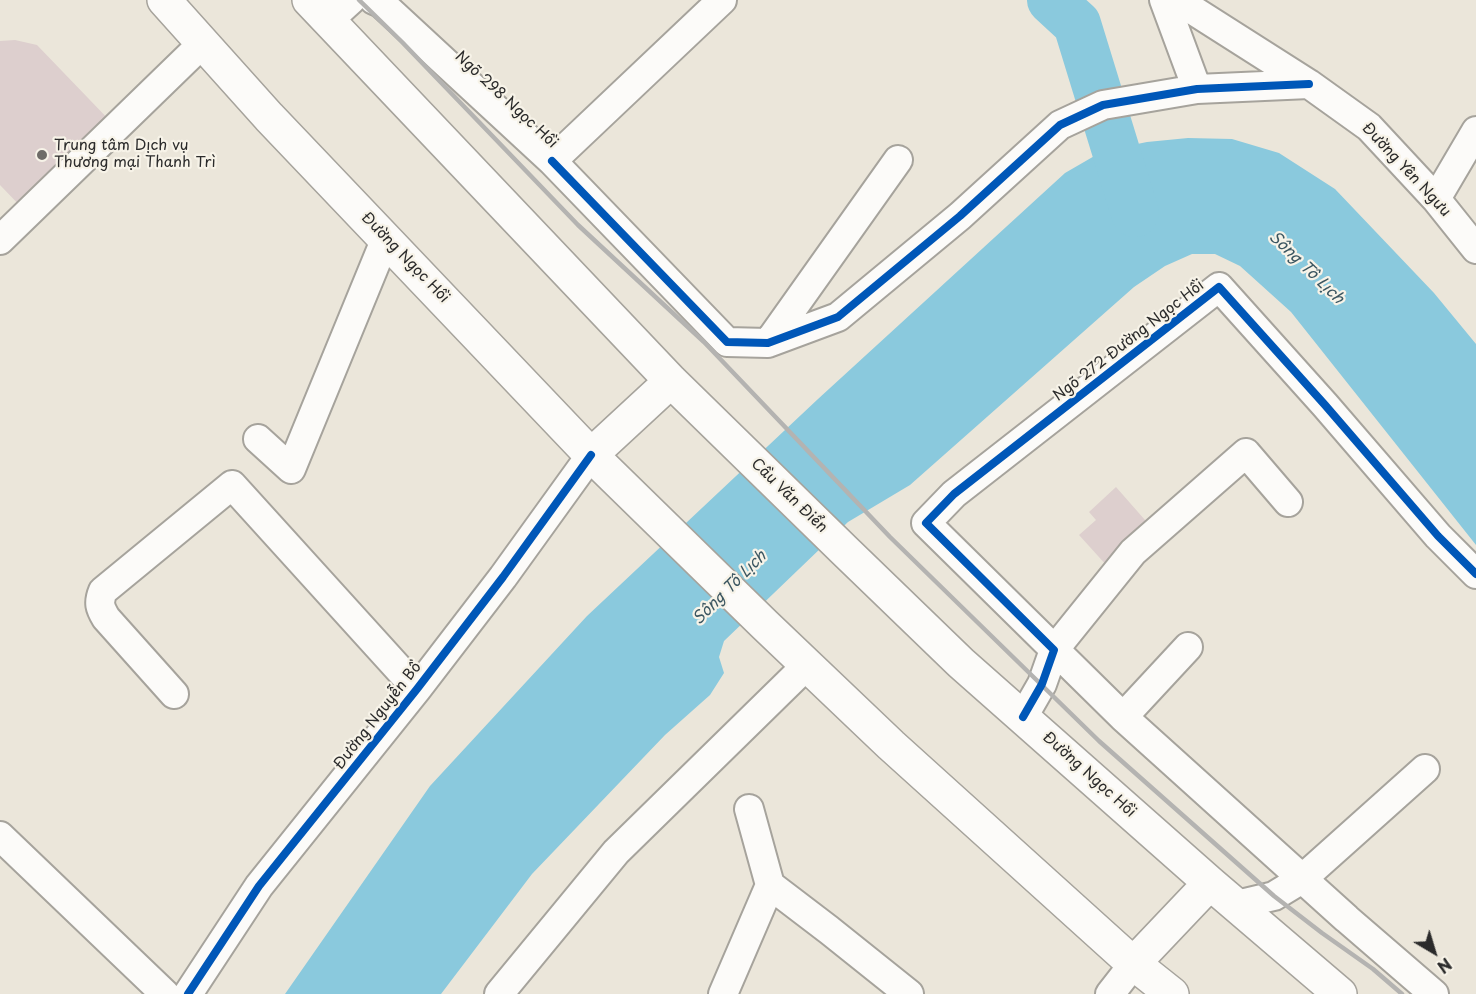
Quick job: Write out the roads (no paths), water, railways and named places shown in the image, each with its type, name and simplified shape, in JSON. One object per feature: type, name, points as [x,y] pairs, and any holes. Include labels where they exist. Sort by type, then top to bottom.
[{"type":"highway","name":"Đường Ngọc Hồi","points":[[164,0],[269,117],[591,455],[807,665]]},
{"type":"highway","points":[[330,7],[671,381],[591,455]]},
{"type":"highway","name":"Cầu Văn Điển","points":[[671,381],[844,550]]},
{"type":"highway","name":"Đường Ngọc Hồi","points":[[844,550],[961,663],[1209,883],[1340,994]]},
{"type":"highway","points":[[807,665],[891,745],[1128,959],[1135,962],[1172,994]]},
{"type":"highway","points":[[1135,962],[1209,883]]},
{"type":"street","name":"Ngõ 298 Ngọc Hồi","points":[[374,0],[381,3],[552,161],[722,0]]},
{"type":"street","points":[[1164,0],[1197,89]]},
{"type":"street","name":"Đường Yên Ngưu","points":[[1177,0],[1309,84],[1369,127],[1436,199],[1476,249]]},
{"type":"street","points":[[0,240],[203,43]]},
{"type":"street","points":[[552,161],[727,342],[768,343],[838,317],[960,216],[1060,125],[1103,105],[1197,89],[1309,84]]},
{"type":"street","points":[[1436,199],[1476,131]]},
{"type":"street","points":[[768,343],[898,160]]},
{"type":"street","points":[[258,439],[291,469],[386,238]]},
{"type":"street","name":"Ngõ 272 Đường Ngọc Hồi","points":[[1054,650],[926,523],[954,494],[1219,287],[1438,536],[1476,574]]},
{"type":"street","points":[[1023,717],[1042,684],[1054,650],[1133,552],[1246,453],[1288,502]]},
{"type":"street","name":"Đường Nguyễn Bồ","points":[[188,994],[259,886],[417,689],[503,577],[591,455]]},
{"type":"street","points":[[174,694],[106,618],[100,608],[100,599],[103,591],[232,485],[417,689]]},
{"type":"street","points":[[1123,717],[1188,647]]},
{"type":"street","points":[[1054,650],[1123,717],[1302,879],[1434,994]]},
{"type":"street","points":[[499,994],[616,852],[807,665]]},
{"type":"street","points":[[1236,905],[1274,896],[1302,879],[1425,769]]},
{"type":"street","points":[[748,809],[770,885],[909,994]]},
{"type":"street","points":[[0,836],[165,994]]},
{"type":"street","points":[[723,994],[770,885]]},
{"type":"street","points":[[1110,994],[1135,962]]},
{"type":"water","points":[[1188,138],[1232,139],[1279,153],[1335,189],[1434,293],[1476,344],[1476,545],[1291,312],[1240,266],[1215,254],[1192,254],[1165,266],[1134,287],[910,485],[848,522],[724,641],[719,657],[724,673],[710,695],[665,735],[532,874],[441,994],[285,994],[430,786],[587,616],[818,399],[1065,173],[1103,151],[1147,142]]},
{"type":"waterway","name":"Sông Tô Lịch","points":[[1051,0],[1077,24],[1135,213]]},
{"type":"railway","points":[[359,0],[578,225],[704,342],[890,537],[1099,741],[1274,896],[1373,969],[1402,994]]},
{"type":"place","name":"Trung tâm Dịch vụ Thương mại Thanh Trì","points":[[42,155]]}]
